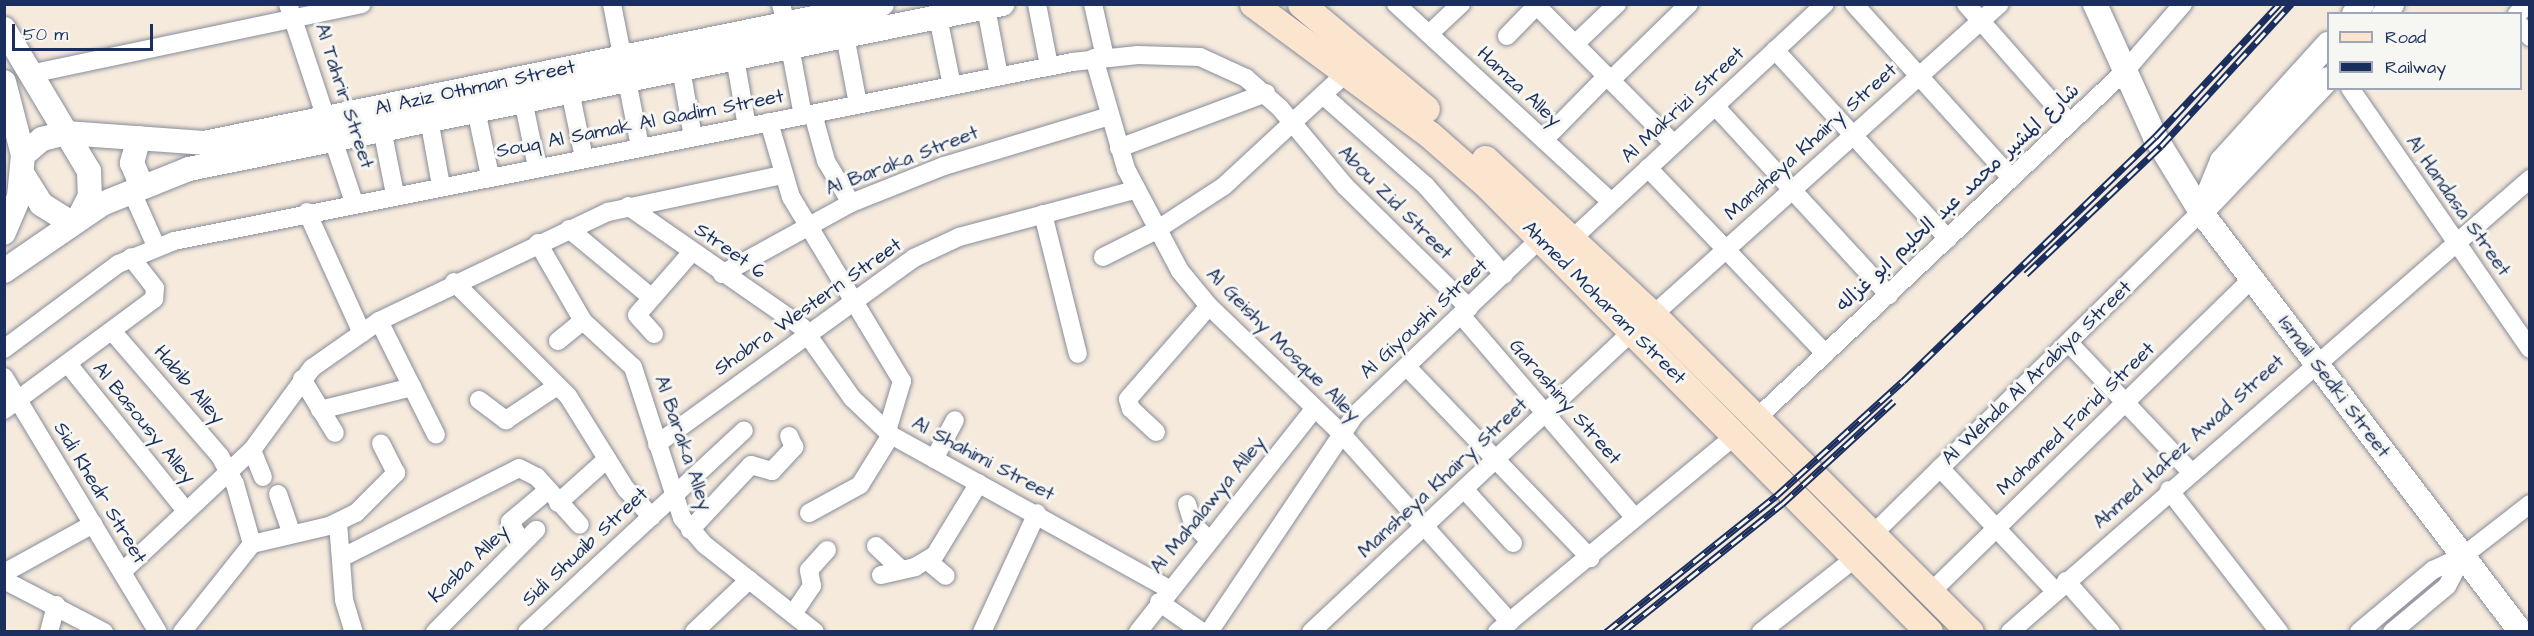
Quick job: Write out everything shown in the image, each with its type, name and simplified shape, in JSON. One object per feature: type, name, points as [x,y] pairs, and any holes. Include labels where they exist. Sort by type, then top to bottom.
[{"type":"main road","name":"Ahmed Moharam Street","points":[[1253,4],[1429,134],[1556,234],[1653,315],[1857,556],[1929,632]]},
{"type":"main road","name":"Ahmed Moharam Street","points":[[1301,5],[1556,234],[1632,332],[1747,426],[1873,534],[1970,632]]},
{"type":"street","points":[[30,74],[291,12],[362,4]]},
{"type":"street","points":[[612,4],[640,147]]},
{"type":"street","name":"Al Aziz Othman Street","points":[[4,271],[75,220],[137,188],[189,169],[332,128],[625,68],[786,25],[882,4]]},
{"type":"street","points":[[1037,4],[1049,66]]},
{"type":"street","name":"Al Geishy Mosque Alley","points":[[1093,4],[1099,58],[1110,116],[1135,189],[1155,231],[1209,306],[1340,432],[1424,526],[1503,627]]},
{"type":"street","name":"Hamza Alley","points":[[1396,4],[1611,202]]},
{"type":"street","points":[[1429,34],[1461,4]]},
{"type":"street","points":[[1575,44],[1617,4]]},
{"type":"street","name":"Al Makrizi Street","points":[[1556,234],[1611,202],[1825,4]]},
{"type":"street","points":[[1854,4],[2011,178]]},
{"type":"street","points":[[1966,4],[2070,123]]},
{"type":"street","name":"Mansheya Khairy Street","points":[[1653,315],[2000,4]]},
{"type":"street","name":"Ismail Sedki Street","points":[[2095,4],[2155,137],[2201,212],[2521,632]]},
{"type":"street","name":"شارع المشير محمد عبد الحليم ابو غزاله","points":[[1503,627],[1590,558],[1747,426],[1826,354],[2126,71],[2183,4]]},
{"type":"street","points":[[1507,36],[1537,5],[1674,144]]},
{"type":"street","points":[[994,6],[999,76]]},
{"type":"street","name":"Al Aziz Othman Street","points":[[66,133],[204,143],[332,128],[382,129],[570,91],[625,68],[681,69],[735,58],[786,25],[845,36],[930,14],[994,6]]},
{"type":"street","points":[[1544,140],[1689,6]]},
{"type":"street","name":"Al Tahrir Street","points":[[291,12],[332,128],[354,202]]},
{"type":"street","points":[[930,14],[952,86]]},
{"type":"street","points":[[786,25],[808,115],[826,161],[851,203]]},
{"type":"street","points":[[4,29],[91,179],[90,196],[75,220],[40,204],[23,164],[6,88]]},
{"type":"street","points":[[845,36],[858,104]]},
{"type":"street","points":[[1775,50],[1948,239]]},
{"type":"street","name":"Al Wehda Al Arabiya Street","points":[[2201,212],[2222,161],[2327,51]]},
{"type":"street","name":"Souq Al Samak Al Qadim Street","points":[[4,349],[131,257],[156,246],[354,202],[747,127],[1049,66],[1099,58],[1200,57],[1266,93],[1293,126]]},
{"type":"street","points":[[735,58],[747,127]]},
{"type":"street","points":[[681,69],[693,137]]},
{"type":"street","points":[[1103,257],[1155,231],[1224,186],[1293,126],[1346,73]]},
{"type":"street","name":"Al Wehda Al Arabiya Street","points":[[1873,534],[2201,212],[2327,79]]},
{"type":"street","name":"Al Handasa Street","points":[[2351,90],[2529,349]]},
{"type":"street","points":[[570,91],[584,158]]},
{"type":"street","points":[[1119,147],[1266,93]]},
{"type":"street","points":[[1324,96],[1425,186],[1504,274]]},
{"type":"street","points":[[524,100],[537,167]]},
{"type":"street","points":[[1714,106],[1889,295]]},
{"type":"street","points":[[476,110],[490,176]]},
{"type":"street","name":"Al Baraka Street","points":[[722,274],[806,225],[851,203],[954,163],[1110,116]]},
{"type":"street","points":[[429,119],[441,186]]},
{"type":"street","points":[[769,122],[782,176],[806,225],[854,299],[902,381],[889,433],[860,485],[809,513]]},
{"type":"street","name":"Abou Zid Street","points":[[1293,126],[1465,312]]},
{"type":"street","points":[[382,129],[395,194]]},
{"type":"street","points":[[4,233],[23,164],[42,139],[66,133]]},
{"type":"street","points":[[139,138],[132,162],[137,188],[156,246]]},
{"type":"street","points":[[1648,168],[1826,354]]},
{"type":"street","points":[[122,572],[252,450],[302,379],[379,321],[454,282],[538,243],[628,206],[782,176]]},
{"type":"street","name":"Ahmed Hafez Awad Street","points":[[2010,632],[2314,361],[2529,179]]},
{"type":"street","name":"Shobra Western Street","points":[[657,444],[854,299],[936,247],[1135,189]]},
{"type":"street","name":"Street 6","points":[[628,206],[722,274],[808,332]]},
{"type":"street","points":[[307,212],[362,333]]},
{"type":"street","points":[[1043,214],[1078,354]]},
{"type":"street","points":[[569,229],[651,297]]},
{"type":"street","name":"Al Giyoushi Street","points":[[1209,632],[1340,432],[1504,274],[1556,234]]},
{"type":"street","name":"Al Baraka Alley","points":[[538,243],[583,321],[633,367],[674,496],[690,530],[748,580],[815,632]]},
{"type":"street","points":[[654,334],[637,315],[692,252]]},
{"type":"street","points":[[11,405],[112,331],[156,294],[131,257]]},
{"type":"street","name":"Mohamed Farid Street","points":[[1931,592],[2252,279]]},
{"type":"street","points":[[454,282],[557,386],[583,416],[607,459],[652,517]]},
{"type":"street","points":[[1156,432],[1131,410],[1128,399],[1209,306]]},
{"type":"street","name":"Garashiny Street","points":[[1465,312],[1545,413],[1635,518]]},
{"type":"street","points":[[379,321],[436,435]]},
{"type":"street","points":[[558,341],[583,321]]},
{"type":"street","name":"Habib Alley","points":[[112,331],[230,471]]},
{"type":"street","name":"Al Shahimi Street","points":[[808,332],[852,398],[889,433],[1036,513],[1164,595],[1202,632]]},
{"type":"street","name":"Mansheya Khairy Street","points":[[1311,632],[1632,332]]},
{"type":"street","points":[[2069,343],[2190,471]]},
{"type":"street","name":"Al Basousy Alley","points":[[68,364],[186,511]]},
{"type":"street","points":[[1407,366],[1590,558]]},
{"type":"street","name":"Sidi Khedr Street","points":[[4,377],[11,405],[93,524],[158,632]]},
{"type":"street","points":[[302,379],[335,433]]},
{"type":"street","points":[[479,400],[506,420],[557,386]]},
{"type":"street","points":[[320,410],[412,387]]},
{"type":"street","name":"Al Mahalawya Alley","points":[[1138,632],[1164,595],[1315,408]]},
{"type":"street","points":[[934,459],[955,420]]},
{"type":"street","name":"Sidi Shuaib Street","points":[[526,632],[744,430]]},
{"type":"street","points":[[690,530],[751,465],[772,471],[794,447],[789,436]]},
{"type":"street","points":[[182,632],[252,544],[291,531],[338,523],[396,473],[381,444]]},
{"type":"street","points":[[252,450],[263,477]]},
{"type":"street","points":[[522,543],[510,522],[607,459]]},
{"type":"street","points":[[341,558],[519,468],[529,470],[580,525]]},
{"type":"street","points":[[1940,468],[1996,529],[2111,632]]},
{"type":"street","points":[[230,471],[252,544]]},
{"type":"street","points":[[881,575],[928,561],[948,539],[979,483]]},
{"type":"street","points":[[1464,489],[1513,543]]},
{"type":"street","points":[[2169,490],[2279,632]]},
{"type":"street","points":[[278,494],[291,531]]},
{"type":"street","points":[[1187,504],[1193,524],[1209,540]]},
{"type":"street","points":[[2359,632],[2433,570],[2463,556],[2529,504]]},
{"type":"street","points":[[982,632],[1036,513]]},
{"type":"street","points":[[338,523],[341,558],[354,632]]},
{"type":"street","points":[[4,573],[93,524]]},
{"type":"street","name":"Kasba Alley","points":[[435,632],[536,530]]},
{"type":"street","points":[[876,546],[902,570]]},
{"type":"street","points":[[793,614],[812,586],[809,570],[827,550]]},
{"type":"street","points":[[1761,632],[1857,556]]},
{"type":"street","points":[[2392,632],[2447,586],[2463,556]]},
{"type":"street","points":[[928,561],[946,576]]},
{"type":"street","points":[[4,580],[56,605],[104,632]]},
{"type":"street","points":[[694,632],[748,580]]},
{"type":"street","points":[[49,632],[56,605]]},
{"type":"railway","points":[[1606,632],[1776,496],[1903,381],[2155,137],[2279,4]]},
{"type":"railway","points":[[2026,274],[2161,146],[2291,4]]},
{"type":"railway","points":[[1622,632],[1782,504],[1894,401]]}]
